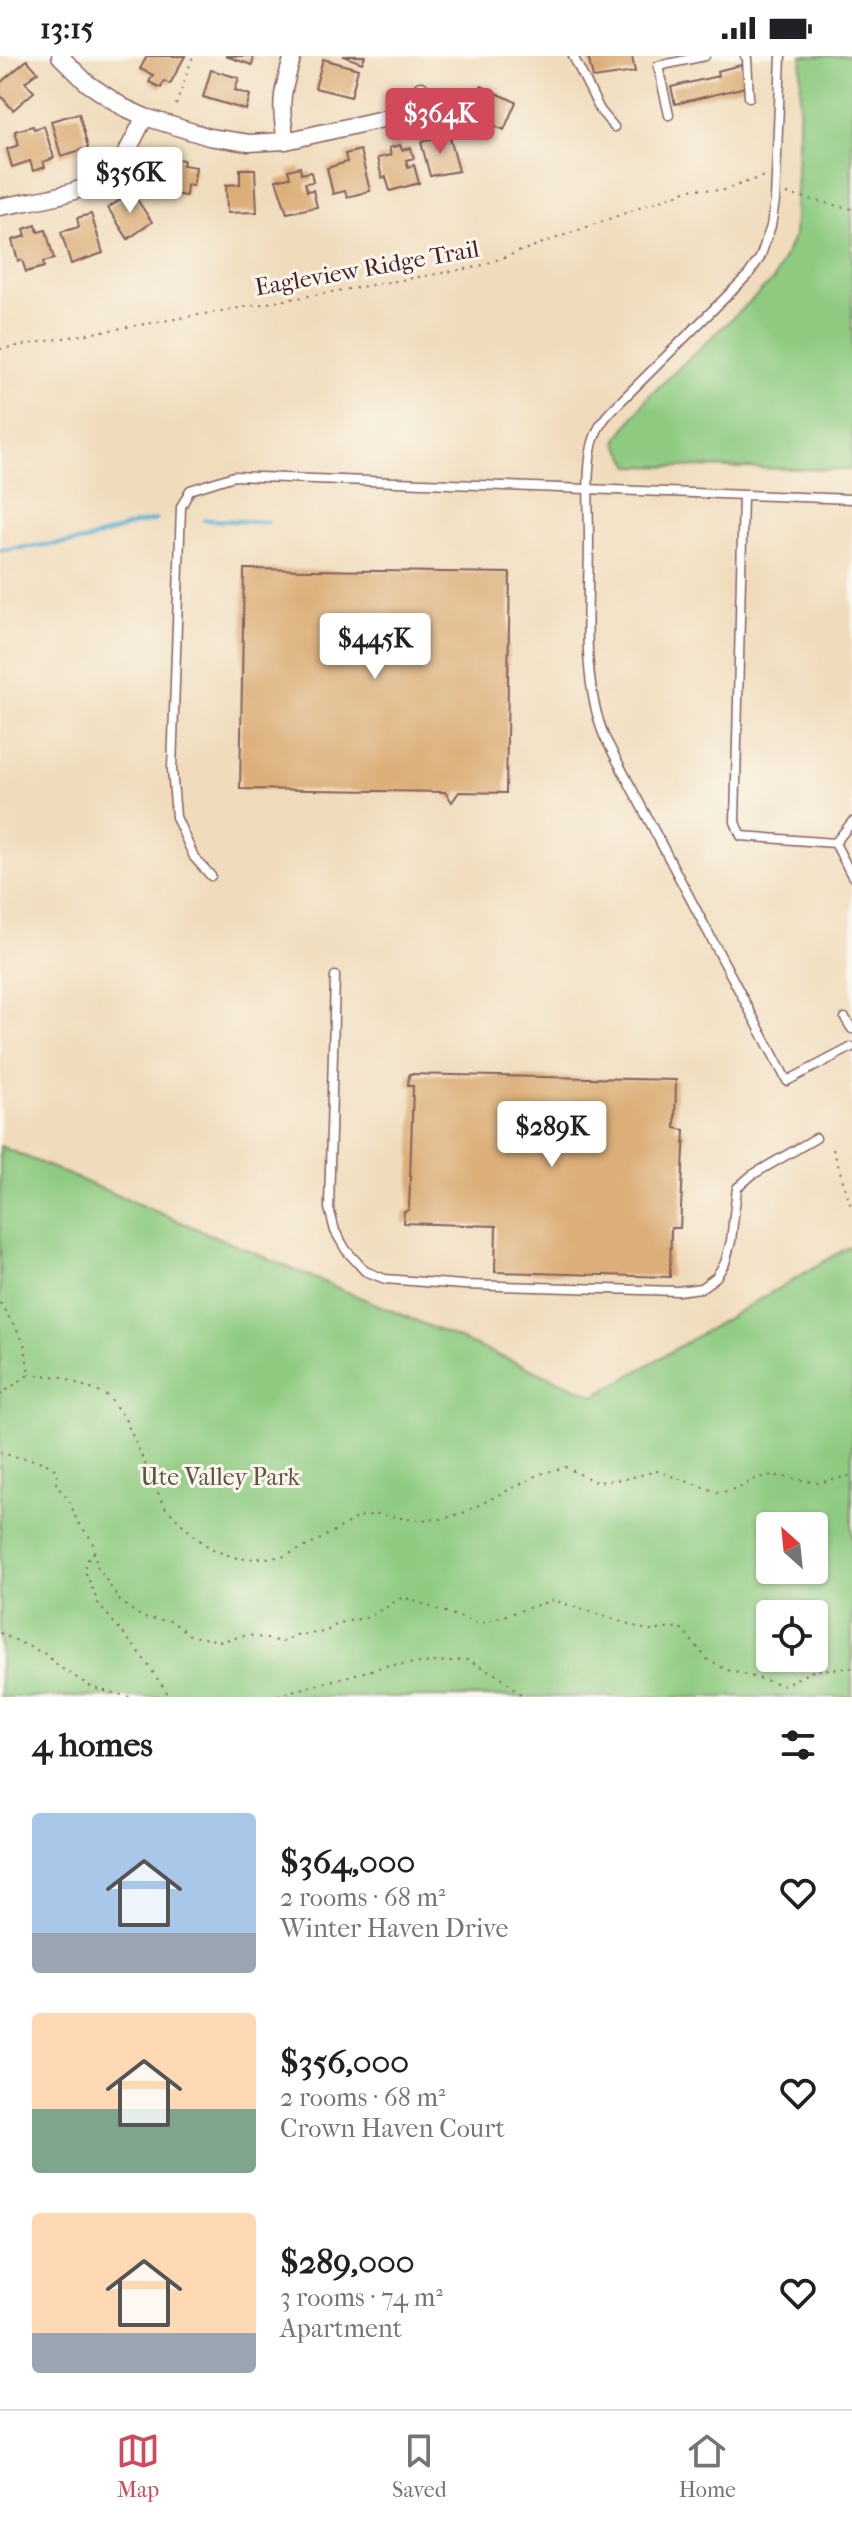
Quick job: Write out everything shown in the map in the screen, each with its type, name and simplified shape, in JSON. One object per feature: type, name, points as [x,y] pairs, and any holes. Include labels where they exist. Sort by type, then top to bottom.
[{"type":"street","points":[[60,56],[104,96],[145,117],[229,141],[266,144],[286,141],[400,115],[421,90]]},
{"type":"street","points":[[286,141],[280,111],[281,94],[293,56]]},
{"type":"street","points":[[0,207],[67,192],[96,181],[120,161],[145,117]]},
{"type":"lane","points":[[573,56],[600,110],[614,127]]},
{"type":"lane","points":[[669,115],[658,66],[705,56]]},
{"type":"lane","points":[[745,56],[749,97]]},
{"type":"lane","points":[[781,56],[775,191],[767,242],[760,258],[748,275],[601,422],[591,450],[588,660],[591,692],[604,736],[787,1081],[852,1047]]},
{"type":"lane","points":[[211,876],[194,857],[176,817],[172,769],[181,507],[190,490],[234,476],[852,499]]},
{"type":"lane","points":[[743,496],[735,822],[741,836],[835,843]]},
{"type":"lane","points":[[835,843],[852,822]]},
{"type":"lane","points":[[835,843],[852,876]]},
{"type":"lane","points":[[335,976],[329,1208],[335,1231],[346,1250],[365,1271],[385,1279],[637,1291],[701,1288],[716,1277],[725,1263],[731,1241],[737,1188],[752,1175],[816,1138]]},
{"type":"lane","points":[[845,1018],[852,1029]]},
{"type":"path","points":[[176,105],[193,56]]},
{"type":"path","name":"Eagleview Ridge Trail","points":[[0,349],[477,267],[694,188],[721,191],[776,172]]},
{"type":"path","points":[[775,191],[852,209]]},
{"type":"path","points":[[833,1149],[852,1210]]},
{"type":"path","points":[[0,1303],[24,1342],[29,1374]]},
{"type":"path","points":[[0,1395],[29,1374],[62,1377],[108,1396],[125,1419],[164,1506],[213,1550],[240,1559],[282,1557],[312,1544],[358,1517],[378,1514],[414,1520],[443,1519],[463,1513],[540,1474],[565,1467],[596,1482],[657,1471],[720,1493],[772,1475],[819,1483],[852,1475]]},
{"type":"path","points":[[0,1452],[17,1459],[46,1461],[57,1471],[56,1485],[69,1500],[77,1521],[92,1540],[97,1566],[120,1601],[143,1618],[171,1621],[191,1636],[221,1641],[248,1635],[282,1642],[295,1635],[325,1632],[339,1623],[369,1617],[403,1597],[447,1610],[479,1624],[553,1600],[650,1631],[680,1627],[707,1659],[727,1670],[783,1685],[815,1670],[852,1668]]},
{"type":"path","points":[[94,1552],[86,1562],[85,1571],[99,1605],[139,1652],[168,1694],[167,1697]]},
{"type":"path","points":[[0,1633],[45,1654],[93,1688],[130,1697]]},
{"type":"path","points":[[270,1697],[390,1665],[468,1660],[501,1677],[524,1697]]},
{"type":"green space","points":[[802,56],[852,56],[852,470],[631,466],[616,441],[648,397],[774,279],[794,236]]},
{"type":"green space","name":"Ute Valley Park","points":[[0,1146],[595,1396],[852,1245],[852,1697],[0,1697]]},
{"type":"building","points":[[147,56],[185,56],[170,84],[164,81],[161,88],[149,82],[153,75],[140,69]]},
{"type":"building","points":[[225,56],[254,56],[252,65]]},
{"type":"building","points":[[343,56],[365,56],[362,63]]},
{"type":"building","points":[[588,56],[632,56],[635,72],[593,78]]},
{"type":"building","points":[[323,59],[358,69],[351,97],[315,88]]},
{"type":"building","points":[[27,60],[38,72],[25,82],[34,92],[13,110],[0,95],[0,83]]},
{"type":"building","points":[[741,65],[746,87],[675,104],[671,87],[718,76],[717,71]]},
{"type":"building","points":[[211,70],[239,78],[235,90],[250,95],[246,110],[203,97]]},
{"type":"building","points":[[481,86],[516,102],[504,130],[489,123],[484,134],[467,126]]},
{"type":"building","points":[[79,113],[88,148],[61,156],[51,121]]},
{"type":"building","points":[[33,126],[34,129],[44,126],[54,158],[43,162],[45,167],[33,171],[30,161],[12,167],[7,149],[19,145],[15,131]]},
{"type":"building","points":[[449,134],[459,171],[430,176],[421,142]]},
{"type":"building","points":[[400,145],[402,150],[411,148],[414,158],[406,160],[408,167],[414,165],[419,183],[390,191],[386,177],[382,178],[377,158],[391,155],[389,148]]},
{"type":"building","points":[[360,150],[370,191],[347,197],[345,191],[333,194],[327,168],[347,162],[345,154]]},
{"type":"building","points":[[163,157],[184,160],[183,165],[196,167],[193,186],[187,185],[186,196],[155,191],[156,181],[151,180],[153,169],[161,170]]},
{"type":"building","points":[[300,167],[301,174],[311,172],[313,182],[305,183],[307,191],[313,190],[317,207],[287,213],[276,180],[290,177],[288,170]]},
{"type":"building","points":[[240,169],[255,169],[257,212],[227,213],[226,185],[240,184]]},
{"type":"building","points":[[132,192],[152,222],[128,239],[108,208]]},
{"type":"building","points":[[91,214],[103,253],[71,264],[61,232],[79,227],[77,218]]},
{"type":"building","points":[[36,225],[38,232],[46,230],[54,259],[43,262],[44,267],[26,272],[22,260],[18,261],[12,240],[26,236],[24,229]]},
{"type":"building","points":[[244,569],[510,573],[506,793],[459,792],[452,802],[445,792],[240,789]]},
{"type":"building","points":[[409,1074],[676,1080],[675,1128],[685,1130],[680,1228],[671,1228],[670,1277],[495,1272],[496,1226],[403,1223],[404,1211],[409,1210],[413,1086],[408,1086]]},
{"type":"waterway","points":[[0,550],[85,541],[156,520]]},
{"type":"waterway","points":[[204,520],[268,522]]}]
